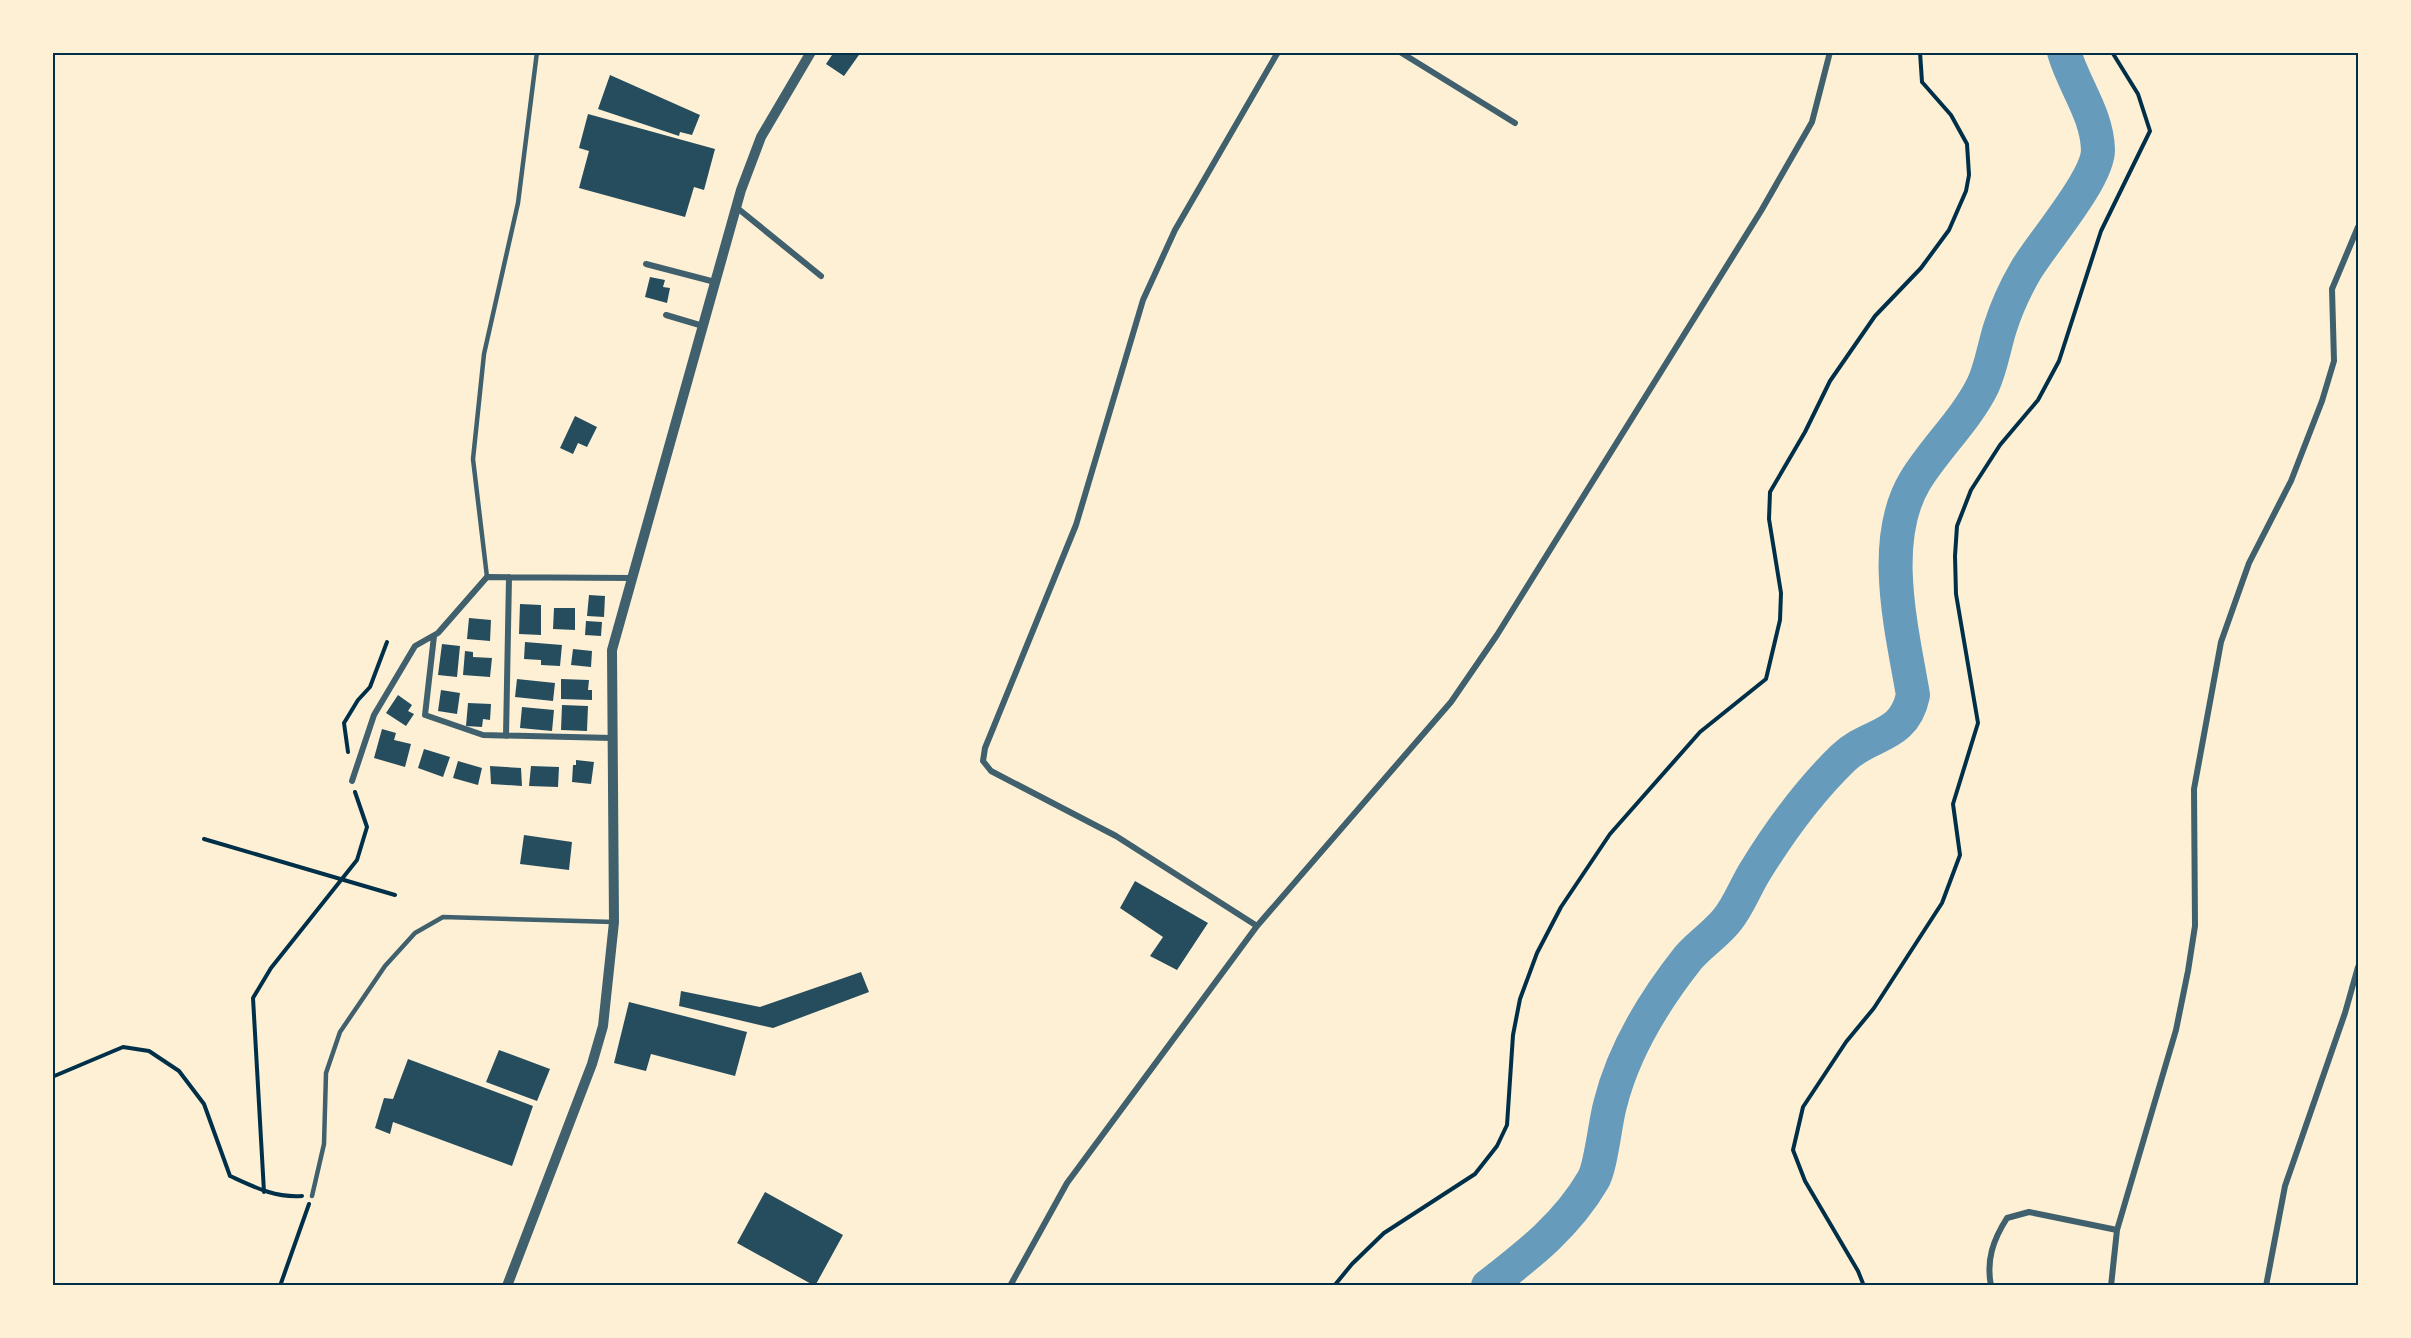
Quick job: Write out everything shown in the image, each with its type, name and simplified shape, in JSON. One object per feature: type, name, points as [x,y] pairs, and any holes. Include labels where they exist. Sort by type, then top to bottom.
[{"type":"street","points":[[507,1286],[592,1064],[603,1026],[614,922],[612,650],[736,207],[761,137],[811,52]]},
{"type":"street","points":[[1257,926],[1116,836],[992,771],[983,761],[985,748],[1076,525],[1143,300],[1175,230],[1278,52]]},
{"type":"street","points":[[1400,52],[1515,123]]},
{"type":"street","points":[[1010,1286],[1067,1183],[1257,926],[1450,702],[1497,635],[1767,201],[1812,122],[1830,52]]},
{"type":"street","points":[[736,207],[821,276]]},
{"type":"street","points":[[2111,1286],[2117,1230],[2176,1030],[2188,971],[2195,926],[2194,789],[2221,642],[2249,563],[2291,480],[2322,401],[2334,361],[2332,289],[2358,227]]},
{"type":"street","points":[[646,264],[715,282]]},
{"type":"street","points":[[666,315],[703,326]]},
{"type":"street","points":[[352,781],[374,715],[415,646],[434,636],[487,577],[632,578]]},
{"type":"street","points":[[506,736],[509,577]]},
{"type":"street","points":[[434,636],[425,715],[483,735],[612,738]]},
{"type":"street","points":[[2266,1286],[2285,1186],[2345,1013],[2358,968]]},
{"type":"street","points":[[1991,1286],[1988,1270],[1994,1238],[2007,1218],[2029,1212],[2117,1230]]},
{"type":"lane","points":[[487,577],[473,459],[484,354],[518,203],[537,52]]},
{"type":"lane","points":[[312,1196],[324,1144],[326,1073],[340,1032],[385,966],[416,933],[443,917],[614,922]]},
{"type":"path","points":[[1334,1286],[1352,1264],[1384,1233],[1475,1174],[1497,1146],[1507,1125],[1513,1035],[1520,999],[1538,953],[1561,907],[1610,834],[1700,732],[1766,679],[1780,620],[1781,593],[1769,519],[1770,492],[1805,432],[1830,381],[1875,316],[1921,268],[1949,230],[1966,191],[1969,175],[1967,144],[1950,116],[1922,82],[1920,52]]},
{"type":"path","points":[[1864,1286],[1805,1181],[1793,1150],[1803,1107],[1846,1042],[1874,1008],[1942,903],[1960,855],[1953,804],[1978,723],[1956,594],[1957,526],[1971,490],[2001,445],[2038,400],[2059,361],[2101,231],[2150,131],[2138,94],[2112,52]]},
{"type":"path","points":[[264,1192],[253,998],[271,969],[357,860],[367,827],[352,781],[344,723],[358,700],[370,687],[387,642]]},
{"type":"path","points":[[204,839],[395,894]]},
{"type":"path","points":[[52,1077],[123,1047],[149,1051],[179,1071],[204,1104],[230,1176],[264,1192],[287,1197],[312,1196],[280,1286]]},
{"type":"building","points":[[834,52],[861,52],[844,76],[826,64]]},
{"type":"building","points":[[610,75],[700,115],[692,135],[680,132],[679,136],[598,109]]},
{"type":"building","points":[[588,114],[715,149],[704,190],[694,187],[685,217],[579,188],[589,151],[579,148]]},
{"type":"building","points":[[650,277],[665,280],[663,287],[670,288],[667,303],[645,297]]},
{"type":"building","points":[[575,416],[597,427],[587,447],[578,443],[573,454],[560,448]]},
{"type":"building","points":[[589,595],[605,596],[604,617],[587,616]]},
{"type":"building","points":[[520,604],[541,605],[541,635],[519,634]]},
{"type":"building","points":[[554,608],[575,608],[575,630],[553,629]]},
{"type":"building","points":[[469,618],[491,620],[490,641],[467,639]]},
{"type":"building","points":[[586,621],[602,622],[601,636],[585,635]]},
{"type":"building","points":[[525,642],[562,645],[560,666],[541,665],[541,660],[524,659]]},
{"type":"building","points":[[442,644],[460,646],[457,677],[438,675]]},
{"type":"building","points":[[573,649],[592,651],[591,667],[571,665]]},
{"type":"building","points":[[465,651],[473,652],[473,657],[492,658],[490,677],[463,675]]},
{"type":"building","points":[[517,679],[555,683],[553,701],[515,697]]},
{"type":"building","points":[[561,679],[589,680],[588,690],[592,690],[592,700],[561,699]]},
{"type":"building","points":[[441,690],[460,693],[457,714],[438,711]]},
{"type":"building","points":[[398,695],[412,705],[408,711],[414,714],[406,726],[386,713]]},
{"type":"building","points":[[468,703],[491,704],[490,720],[483,719],[482,727],[466,726]]},
{"type":"building","points":[[562,705],[588,706],[587,731],[561,730]]},
{"type":"building","points":[[522,707],[554,710],[552,731],[520,728]]},
{"type":"building","points":[[382,729],[396,733],[394,740],[411,744],[405,767],[374,758]]},
{"type":"building","points":[[424,749],[450,757],[443,777],[418,768]]},
{"type":"building","points":[[576,760],[594,762],[591,784],[572,782],[573,765],[576,765]]},
{"type":"building","points":[[458,761],[482,768],[478,785],[453,778]]},
{"type":"building","points":[[490,766],[521,768],[522,786],[491,784]]},
{"type":"building","points":[[531,766],[559,767],[558,787],[529,786]]},
{"type":"building","points":[[524,835],[572,842],[569,870],[520,864]]},
{"type":"building","points":[[1135,881],[1208,923],[1177,970],[1150,956],[1163,937],[1120,908]]},
{"type":"building","points":[[861,972],[869,992],[773,1028],[679,1006],[681,991],[760,1007]]},
{"type":"building","points":[[629,1002],[747,1032],[735,1076],[651,1054],[646,1071],[614,1063]]},
{"type":"building","points":[[499,1050],[550,1069],[537,1101],[486,1082]]},
{"type":"building","points":[[408,1059],[533,1106],[512,1166],[393,1122],[390,1134],[375,1128],[384,1098],[393,1099]]},
{"type":"building","points":[[765,1192],[843,1235],[815,1286],[737,1243]]},
{"type":"waterway","points":[[1488,1286],[1532,1251],[1559,1225],[1593,1180],[1610,1105],[1623,1066],[1641,1028],[1675,974],[1731,915],[1774,843],[1818,785],[1843,758],[1864,743],[1894,727],[1909,709],[1913,695],[1896,586],[1898,531],[1904,505],[1923,469],[1976,398],[1986,378],[2002,321],[2026,270],[2068,211],[2096,162],[2098,150],[2094,124],[2064,52]]}]
